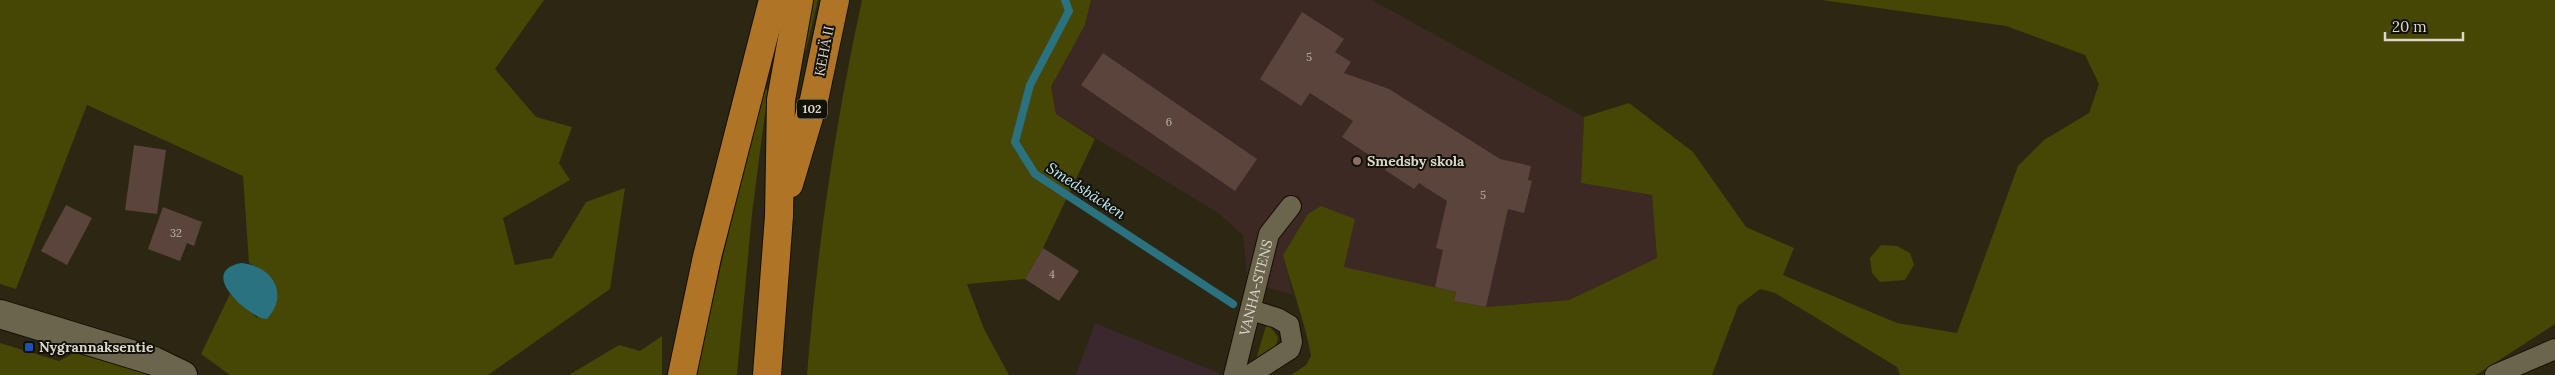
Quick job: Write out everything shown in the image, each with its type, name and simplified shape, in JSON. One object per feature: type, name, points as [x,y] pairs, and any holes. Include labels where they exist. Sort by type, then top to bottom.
[{"type":"highway","points":[[682,375],[707,257],[773,0]]},
{"type":"highway","name":"KEHÄ II","points":[[768,375],[779,216],[781,100],[799,0]]},
{"type":"highway","name":"KEHÄ II","points":[[779,216],[814,100],[835,0]]},
{"type":"street","name":"VANHA-STENS","points":[[1234,375],[1269,234],[1290,206]]},
{"type":"street","points":[[1250,375],[1290,349],[1292,342],[1289,325],[1277,318],[1251,310]]},
{"type":"street","points":[[0,314],[154,361],[183,375]]},
{"type":"street","points":[[2495,375],[2555,349]]},
{"type":"shaded area","points":[[0,0],[544,0],[495,69],[536,117],[572,127],[559,163],[570,180],[503,218],[515,265],[552,258],[586,202],[625,188],[610,289],[488,375],[230,375],[201,354],[230,294],[257,318],[259,268],[249,263],[243,176],[87,105],[16,289],[0,284]]},
{"type":"shaded area","points":[[809,0],[818,0],[806,50],[802,53]]},
{"type":"shaded area","points":[[862,0],[1091,0],[1085,25],[1051,87],[1056,114],[1095,139],[1043,248],[1025,279],[967,284],[984,329],[1009,375],[807,375],[828,187],[843,93]]},
{"type":"shaded area","name":"Smedsby skola","points":[[1091,0],[1372,0],[1584,117],[1582,183],[1652,195],[1657,258],[1569,300],[1486,307],[1454,301],[1456,292],[1283,255],[1293,295],[1258,285],[1247,274],[1243,235],[1218,213],[1056,114],[1051,87],[1085,25]]},
{"type":"shaded area","points":[[1822,0],[2555,0],[2555,324],[2476,375],[1900,375],[1897,367],[1775,293],[1760,289],[1738,306],[1712,375],[1291,375],[1306,365],[1311,356],[1283,255],[1308,214],[1321,206],[1355,219],[1344,267],[1456,292],[1454,301],[1486,307],[1569,300],[1657,258],[1652,195],[1581,183],[1584,117],[1629,103],[1693,152],[1746,227],[1794,248],[1783,275],[1897,323],[1957,333],[2018,166],[2044,140],[2089,113],[2099,84],[2085,55],[2006,26]]},
{"type":"shaded area","points":[[765,88],[768,90],[752,214],[737,375],[696,375],[761,90]]},
{"type":"shaded area","points":[[1881,245],[1897,246],[1910,253],[1914,265],[1905,280],[1880,282],[1872,273],[1870,258]]},
{"type":"shaded area","points":[[1095,323],[1219,373],[1219,375],[1076,375]]},
{"type":"shaded area","points":[[1269,325],[1278,337],[1276,346],[1270,353],[1255,363],[1266,326]]},
{"type":"shaded area","points":[[662,336],[662,375],[569,375],[619,345],[640,351]]},
{"type":"shaded area","points":[[0,343],[59,361],[74,353],[109,361],[148,375],[0,375]]},
{"type":"water","points":[[241,263],[261,269],[274,282],[277,300],[274,309],[267,319],[260,318],[241,305],[225,285],[223,276],[228,268]]},
{"type":"building","points":[[1302,12],[1344,39],[1335,52],[1351,62],[1344,73],[1389,89],[1500,159],[1531,166],[1528,180],[1532,181],[1524,213],[1508,209],[1486,307],[1454,301],[1456,292],[1435,287],[1443,250],[1436,248],[1447,201],[1419,183],[1414,189],[1385,170],[1387,167],[1342,137],[1353,121],[1310,93],[1301,106],[1260,79]]},
{"type":"building","points":[[1103,53],[1257,159],[1235,191],[1081,85]]},
{"type":"building","points":[[134,145],[166,150],[157,214],[125,210]]},
{"type":"building","points":[[66,205],[92,218],[67,265],[41,251]]},
{"type":"building","points":[[163,207],[202,222],[194,246],[187,243],[180,261],[148,249]]},
{"type":"building","points":[[1043,248],[1079,271],[1059,301],[1025,279]]},
{"type":"waterway","name":"Smedsbäcken","points":[[1065,0],[1069,11],[1030,85],[1015,142],[1035,174],[1233,304]]},
{"type":"place","name":"Smedsby skola","points":[[1357,161]]},
{"type":"place","name":"Nygrannaksentie","points":[[29,347]]}]
